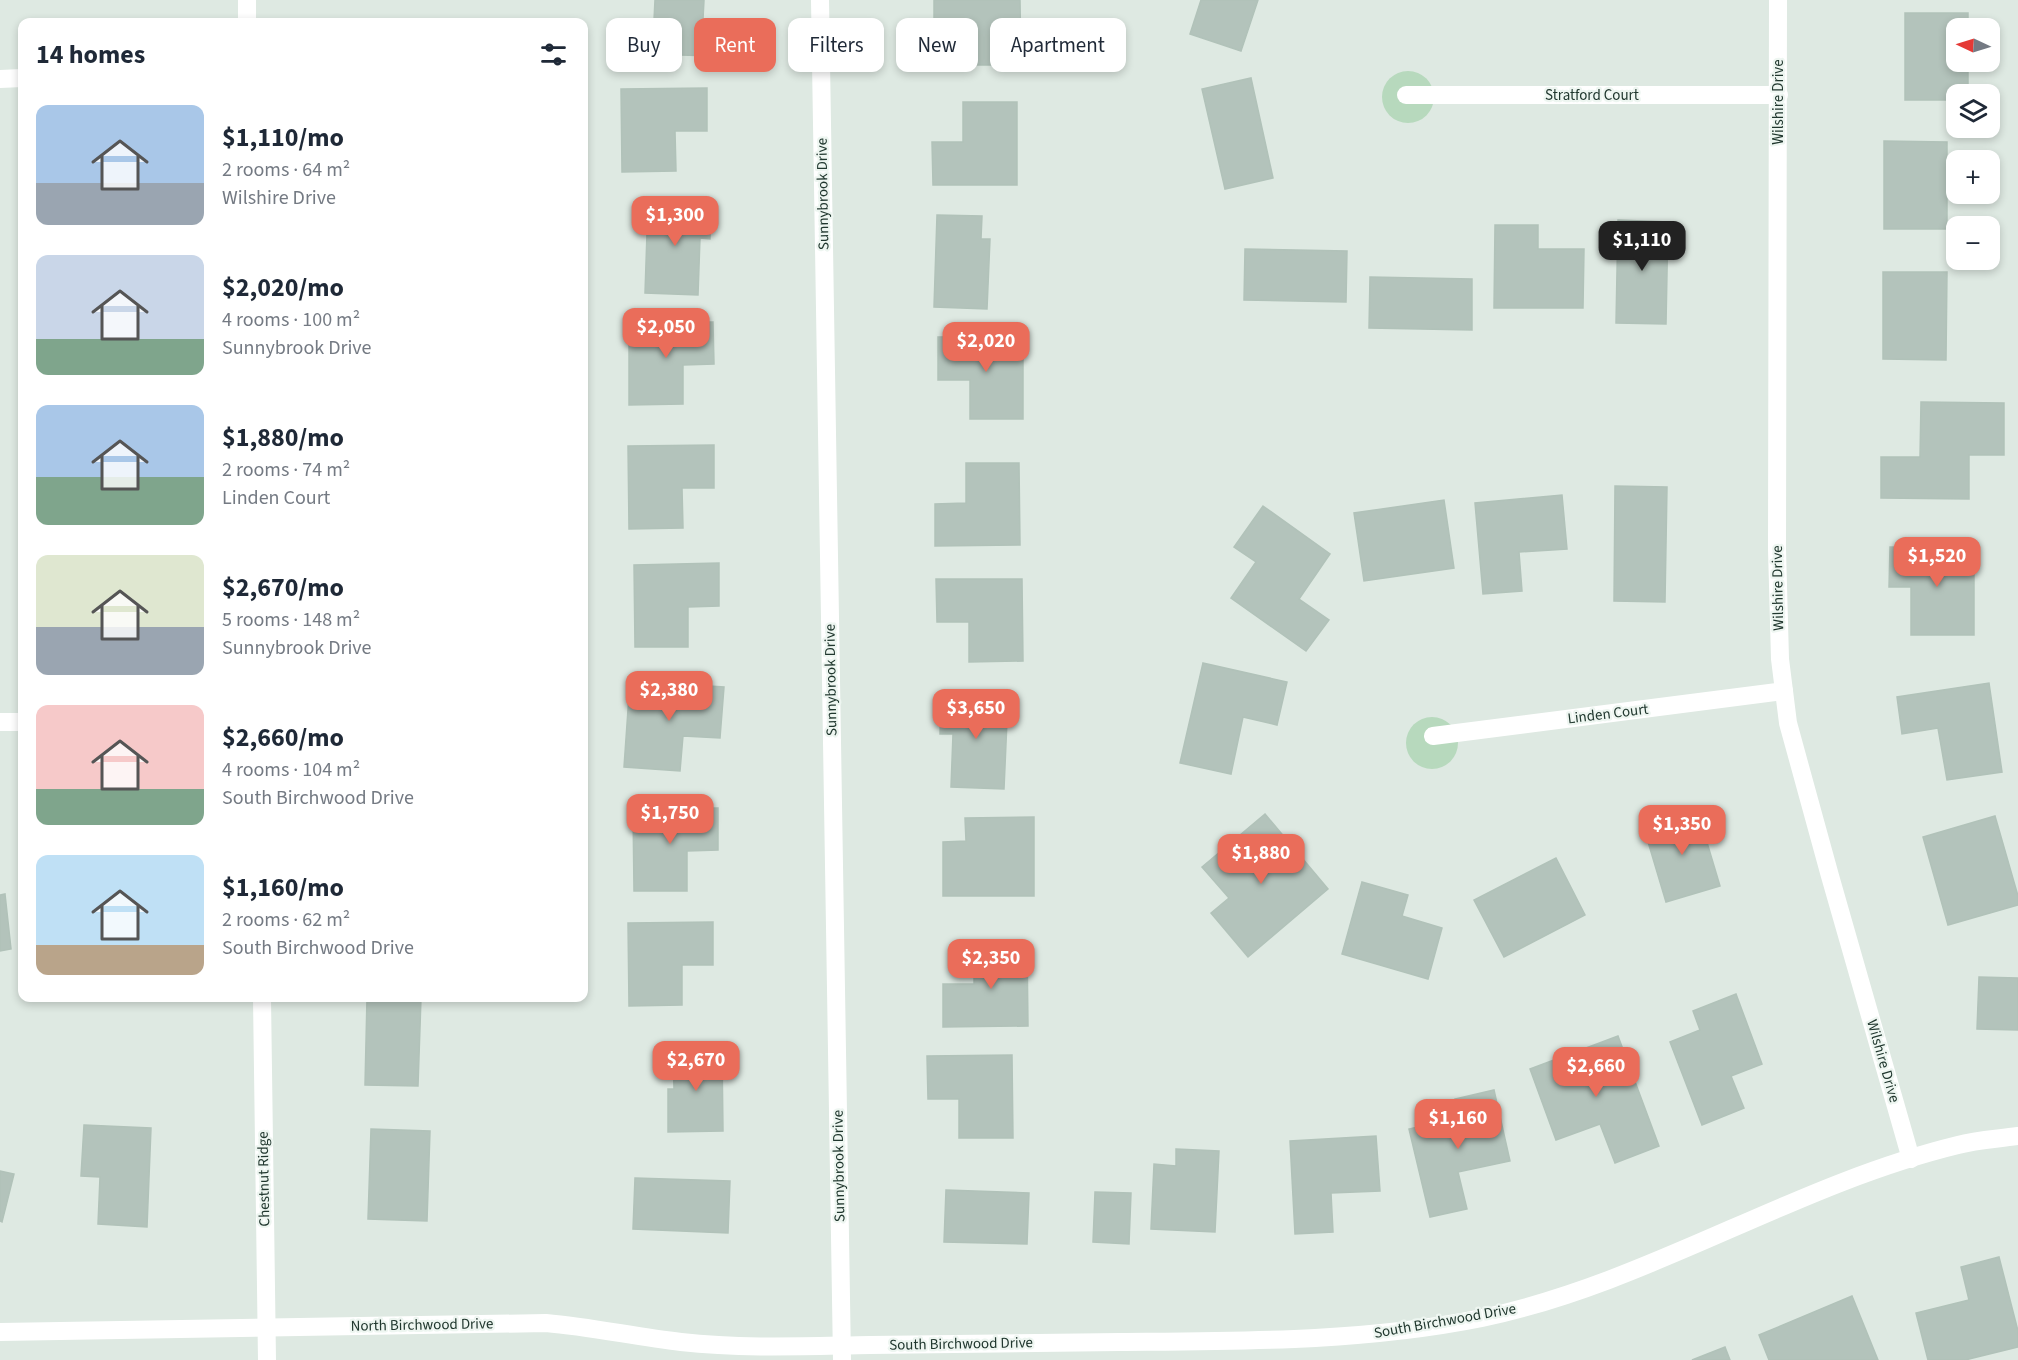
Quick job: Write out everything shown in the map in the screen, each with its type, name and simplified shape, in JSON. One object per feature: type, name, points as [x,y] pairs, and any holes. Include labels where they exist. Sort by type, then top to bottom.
[{"type":"street","points":[[247,0],[248,18]]},
{"type":"street","name":"Sunnybrook Drive","points":[[820,0],[842,1353]]},
{"type":"street","name":"Wilshire Drive","points":[[1778,0],[1777,549],[1780,659],[1788,723],[1911,1159]]},
{"type":"street","points":[[0,79],[18,78]]},
{"type":"street","name":"Stratford Court","points":[[1406,95],[1779,95]]},
{"type":"street","name":"Linden Court","points":[[1433,736],[1784,691]]},
{"type":"street","points":[[0,722],[18,722]]},
{"type":"street","name":"Chestnut Ridge","points":[[262,1002],[267,1360]]},
{"type":"street","name":"South Birchwood Drive","points":[[842,1353],[1349,1337],[1392,1333],[1483,1317],[1532,1305],[1593,1285],[1857,1175],[1960,1144],[2018,1136]]},
{"type":"street","name":"North Birchwood Drive","points":[[0,1332],[546,1323],[587,1326],[681,1342],[769,1346],[842,1353]]},
{"type":"green space","points":[[1408,71],[1418,73],[1426,79],[1432,87],[1434,97],[1432,107],[1426,115],[1418,121],[1408,123],[1398,121],[1390,115],[1384,107],[1382,97],[1384,87],[1390,79],[1398,73]]},
{"type":"green space","points":[[1432,717],[1442,719],[1450,725],[1456,733],[1458,743],[1456,753],[1450,761],[1442,767],[1432,769],[1422,767],[1414,761],[1408,753],[1406,743],[1408,733],[1414,725],[1422,719]]},
{"type":"building","points":[[655,0],[704,0],[703,18],[694,18],[694,55],[682,55],[682,18],[654,18]]},
{"type":"building","points":[[934,0],[1020,0],[1020,18],[990,18],[990,65],[978,65],[978,18],[934,18]]},
{"type":"building","points":[[1201,0],[1258,0],[1241,51],[1190,34]]},
{"type":"building","points":[[1905,13],[1968,13],[1968,18],[1946,18],[1946,72],[1968,72],[1968,84],[1946,84],[1946,100],[1905,100]]},
{"type":"building","points":[[1251,78],[1273,178],[1225,189],[1202,89]]},
{"type":"building","points":[[707,88],[707,131],[675,131],[676,171],[622,172],[621,89]]},
{"type":"building","points":[[963,102],[1017,102],[1017,185],[933,185],[932,142],[963,142]]},
{"type":"building","points":[[1884,141],[1947,142],[1946,229],[1884,229]]},
{"type":"building","points":[[648,203],[711,205],[710,239],[700,238],[698,295],[645,293]]},
{"type":"building","points":[[937,215],[982,216],[981,239],[990,239],[987,309],[934,307]]},
{"type":"building","points":[[1618,220],[1668,222],[1666,324],[1616,323]]},
{"type":"building","points":[[1495,225],[1538,225],[1538,249],[1584,249],[1583,308],[1494,308]]},
{"type":"building","points":[[1245,249],[1347,251],[1346,302],[1244,300]]},
{"type":"building","points":[[1883,272],[1947,272],[1946,360],[1883,359]]},
{"type":"building","points":[[1370,277],[1472,279],[1472,330],[1369,328]]},
{"type":"building","points":[[713,322],[714,364],[683,365],[683,404],[629,405],[629,323]]},
{"type":"building","points":[[1023,336],[1023,419],[970,419],[970,380],[938,380],[938,337]]},
{"type":"building","points":[[1921,402],[2004,403],[2004,455],[1969,455],[1969,499],[1881,498],[1881,457],[1920,457]]},
{"type":"building","points":[[714,445],[714,488],[682,488],[683,528],[629,529],[628,446]]},
{"type":"building","points":[[966,463],[1019,463],[1020,545],[935,546],[935,504],[966,503]]},
{"type":"building","points":[[1615,486],[1667,487],[1665,602],[1614,601]]},
{"type":"building","points":[[1562,495],[1567,549],[1519,552],[1522,591],[1483,594],[1475,503]]},
{"type":"building","points":[[1444,500],[1454,568],[1364,581],[1354,513]]},
{"type":"building","points":[[1263,506],[1330,554],[1299,599],[1329,620],[1306,651],[1231,598],[1256,562],[1234,547]]},
{"type":"building","points":[[1890,547],[1974,548],[1974,635],[1911,635],[1911,587],[1889,587]]},
{"type":"building","points":[[719,563],[719,606],[688,607],[688,647],[635,647],[634,565]]},
{"type":"building","points":[[936,579],[1022,579],[1023,661],[969,662],[969,622],[937,622]]},
{"type":"building","points":[[1203,663],[1287,682],[1277,725],[1243,717],[1231,774],[1180,763]]},
{"type":"building","points":[[630,681],[724,687],[720,738],[683,736],[680,771],[624,767]]},
{"type":"building","points":[[1989,683],[2002,772],[1947,780],[1938,728],[1902,734],[1897,697]]},
{"type":"building","points":[[941,696],[1008,698],[1004,789],[951,787],[953,734],[940,734]]},
{"type":"building","points":[[718,808],[718,850],[687,851],[687,891],[634,891],[633,809]]},
{"type":"building","points":[[1697,809],[1720,886],[1666,902],[1643,825]]},
{"type":"building","points":[[1265,814],[1328,889],[1248,957],[1211,913],[1229,898],[1202,867]]},
{"type":"building","points":[[1995,816],[2018,896],[2018,905],[1948,925],[1923,837]]},
{"type":"building","points":[[1034,817],[1034,896],[943,896],[943,842],[966,841],[965,818]]},
{"type":"building","points":[[1556,858],[1585,915],[1504,957],[1474,900]]},
{"type":"building","points":[[1362,882],[1408,895],[1402,916],[1442,928],[1428,979],[1342,954]]},
{"type":"building","points":[[5,894],[11,949],[0,951],[0,895]]},
{"type":"building","points":[[713,922],[713,965],[682,965],[682,1005],[629,1006],[628,923]]},
{"type":"building","points":[[974,944],[1027,944],[1028,1026],[943,1027],[943,984],[974,984]]},
{"type":"building","points":[[1979,977],[2018,978],[2018,1030],[1977,1029]]},
{"type":"building","points":[[1736,994],[1762,1064],[1731,1076],[1744,1108],[1702,1125],[1670,1042],[1700,1030],[1693,1011]]},
{"type":"building","points":[[367,1002],[421,1002],[418,1086],[365,1085]]},
{"type":"building","points":[[1618,1036],[1659,1146],[1615,1163],[1600,1124],[1556,1140],[1530,1069]]},
{"type":"building","points":[[673,1051],[722,1051],[723,1131],[668,1132],[668,1089],[674,1089]]},
{"type":"building","points":[[1012,1055],[1013,1138],[959,1138],[959,1099],[928,1099],[927,1056]]},
{"type":"building","points":[[1494,1090],[1510,1161],[1458,1172],[1467,1209],[1430,1217],[1409,1129],[1460,1117],[1455,1099]]},
{"type":"building","points":[[84,1125],[151,1128],[147,1227],[98,1224],[100,1177],[81,1176]]},
{"type":"building","points":[[371,1129],[430,1131],[427,1221],[368,1219]]},
{"type":"building","points":[[1376,1136],[1380,1191],[1331,1193],[1333,1232],[1295,1234],[1290,1141]]},
{"type":"building","points":[[1176,1149],[1219,1151],[1215,1232],[1151,1229],[1154,1164],[1176,1166]]},
{"type":"building","points":[[0,1171],[14,1174],[2,1222],[0,1221]]},
{"type":"building","points":[[635,1178],[730,1181],[728,1233],[633,1229]]},
{"type":"building","points":[[946,1190],[1029,1193],[1027,1244],[944,1242]]},
{"type":"building","points":[[1095,1192],[1131,1193],[1129,1244],[1093,1242]]},
{"type":"building","points":[[1999,1257],[2018,1331],[2018,1347],[1965,1360],[1928,1360],[1916,1313],[1969,1300],[1961,1267]]},
{"type":"building","points":[[1852,1296],[1878,1360],[1769,1360],[1759,1335]]},
{"type":"building","points":[[1725,1347],[1730,1360],[1692,1360]]}]
